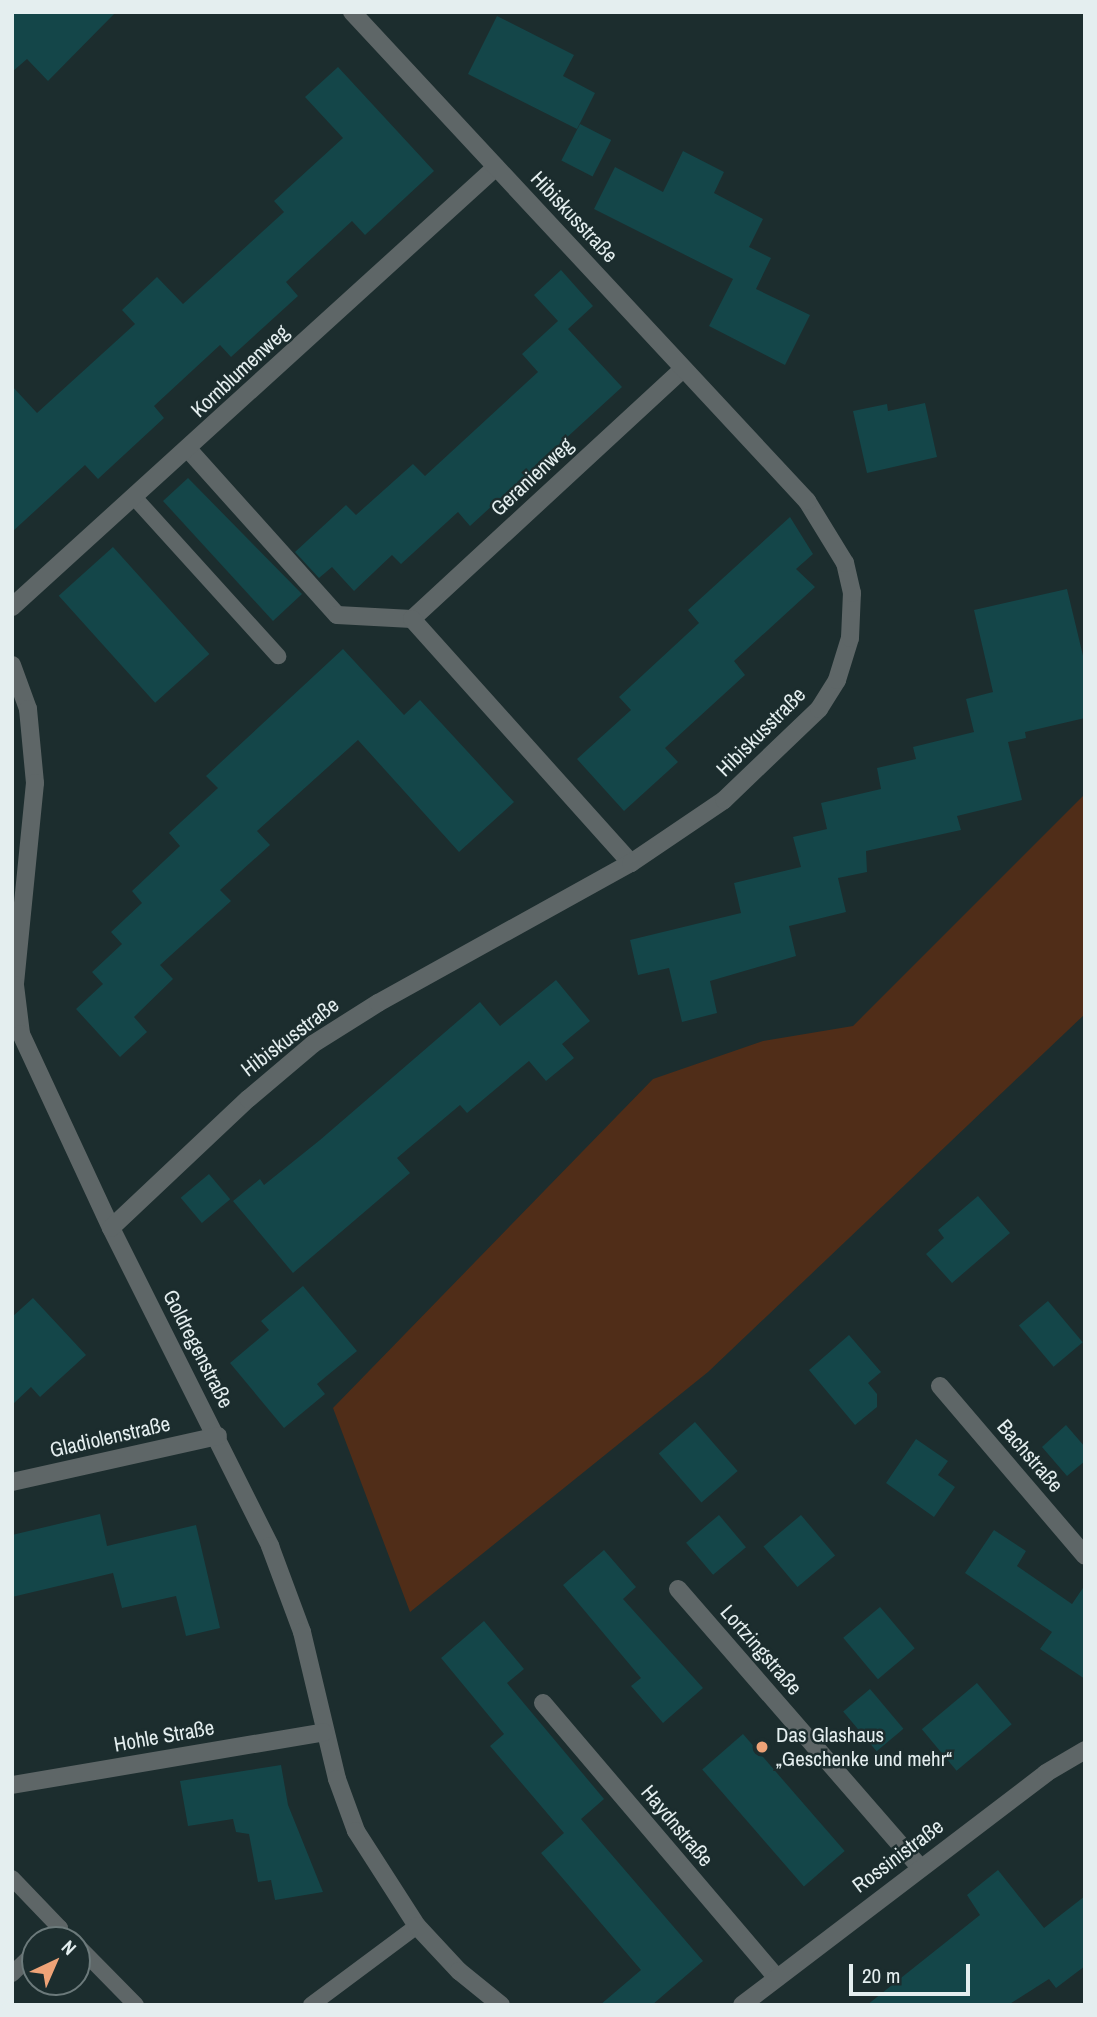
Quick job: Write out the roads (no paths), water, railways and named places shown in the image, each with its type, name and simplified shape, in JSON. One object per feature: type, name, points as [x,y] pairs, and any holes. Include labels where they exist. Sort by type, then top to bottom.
[{"type":"street","name":"Hibiskusstraße","points":[[111,1228],[248,1098],[313,1044],[378,1003],[631,863],[724,800],[807,723],[837,680],[852,623],[849,579],[832,536],[807,502],[352,12]]},
{"type":"street","name":"Kornblumenweg","points":[[12,607],[496,167]]},
{"type":"street","name":"Geranienweg","points":[[411,619],[683,369]]},
{"type":"street","points":[[188,449],[337,615],[411,619],[631,863]]},
{"type":"street","name":"Goldregenstraße","points":[[12,665],[28,709],[35,783],[14,962],[16,1010],[21,1034],[111,1228],[218,1436],[289,1593],[324,1732],[356,1831],[417,1926],[458,1971],[501,2005]]},
{"type":"street","name":"Bachstraße","points":[[940,1387],[1085,1556]]},
{"type":"street","name":"Gladiolenstraße","points":[[12,1482],[218,1436]]},
{"type":"street","name":"Lortzingstraße","points":[[678,1589],[920,1867]]},
{"type":"street","name":"Haydnstraße","points":[[543,1703],[777,1978]]},
{"type":"street","name":"Hohle Straße","points":[[12,1786],[324,1732]]},
{"type":"street","name":"Rossinistraße","points":[[742,2005],[1045,1773],[1085,1750]]},
{"type":"lane","points":[[134,497],[278,656]]},
{"type":"lane","points":[[12,1878],[58,1926]]},
{"type":"lane","points":[[311,2005],[417,1926]]},
{"type":"lane","points":[[91,1959],[136,2005]]},
{"type":"place","name":"Das Glashaus „Geschenke und mehr“","points":[[762,1747]]}]
